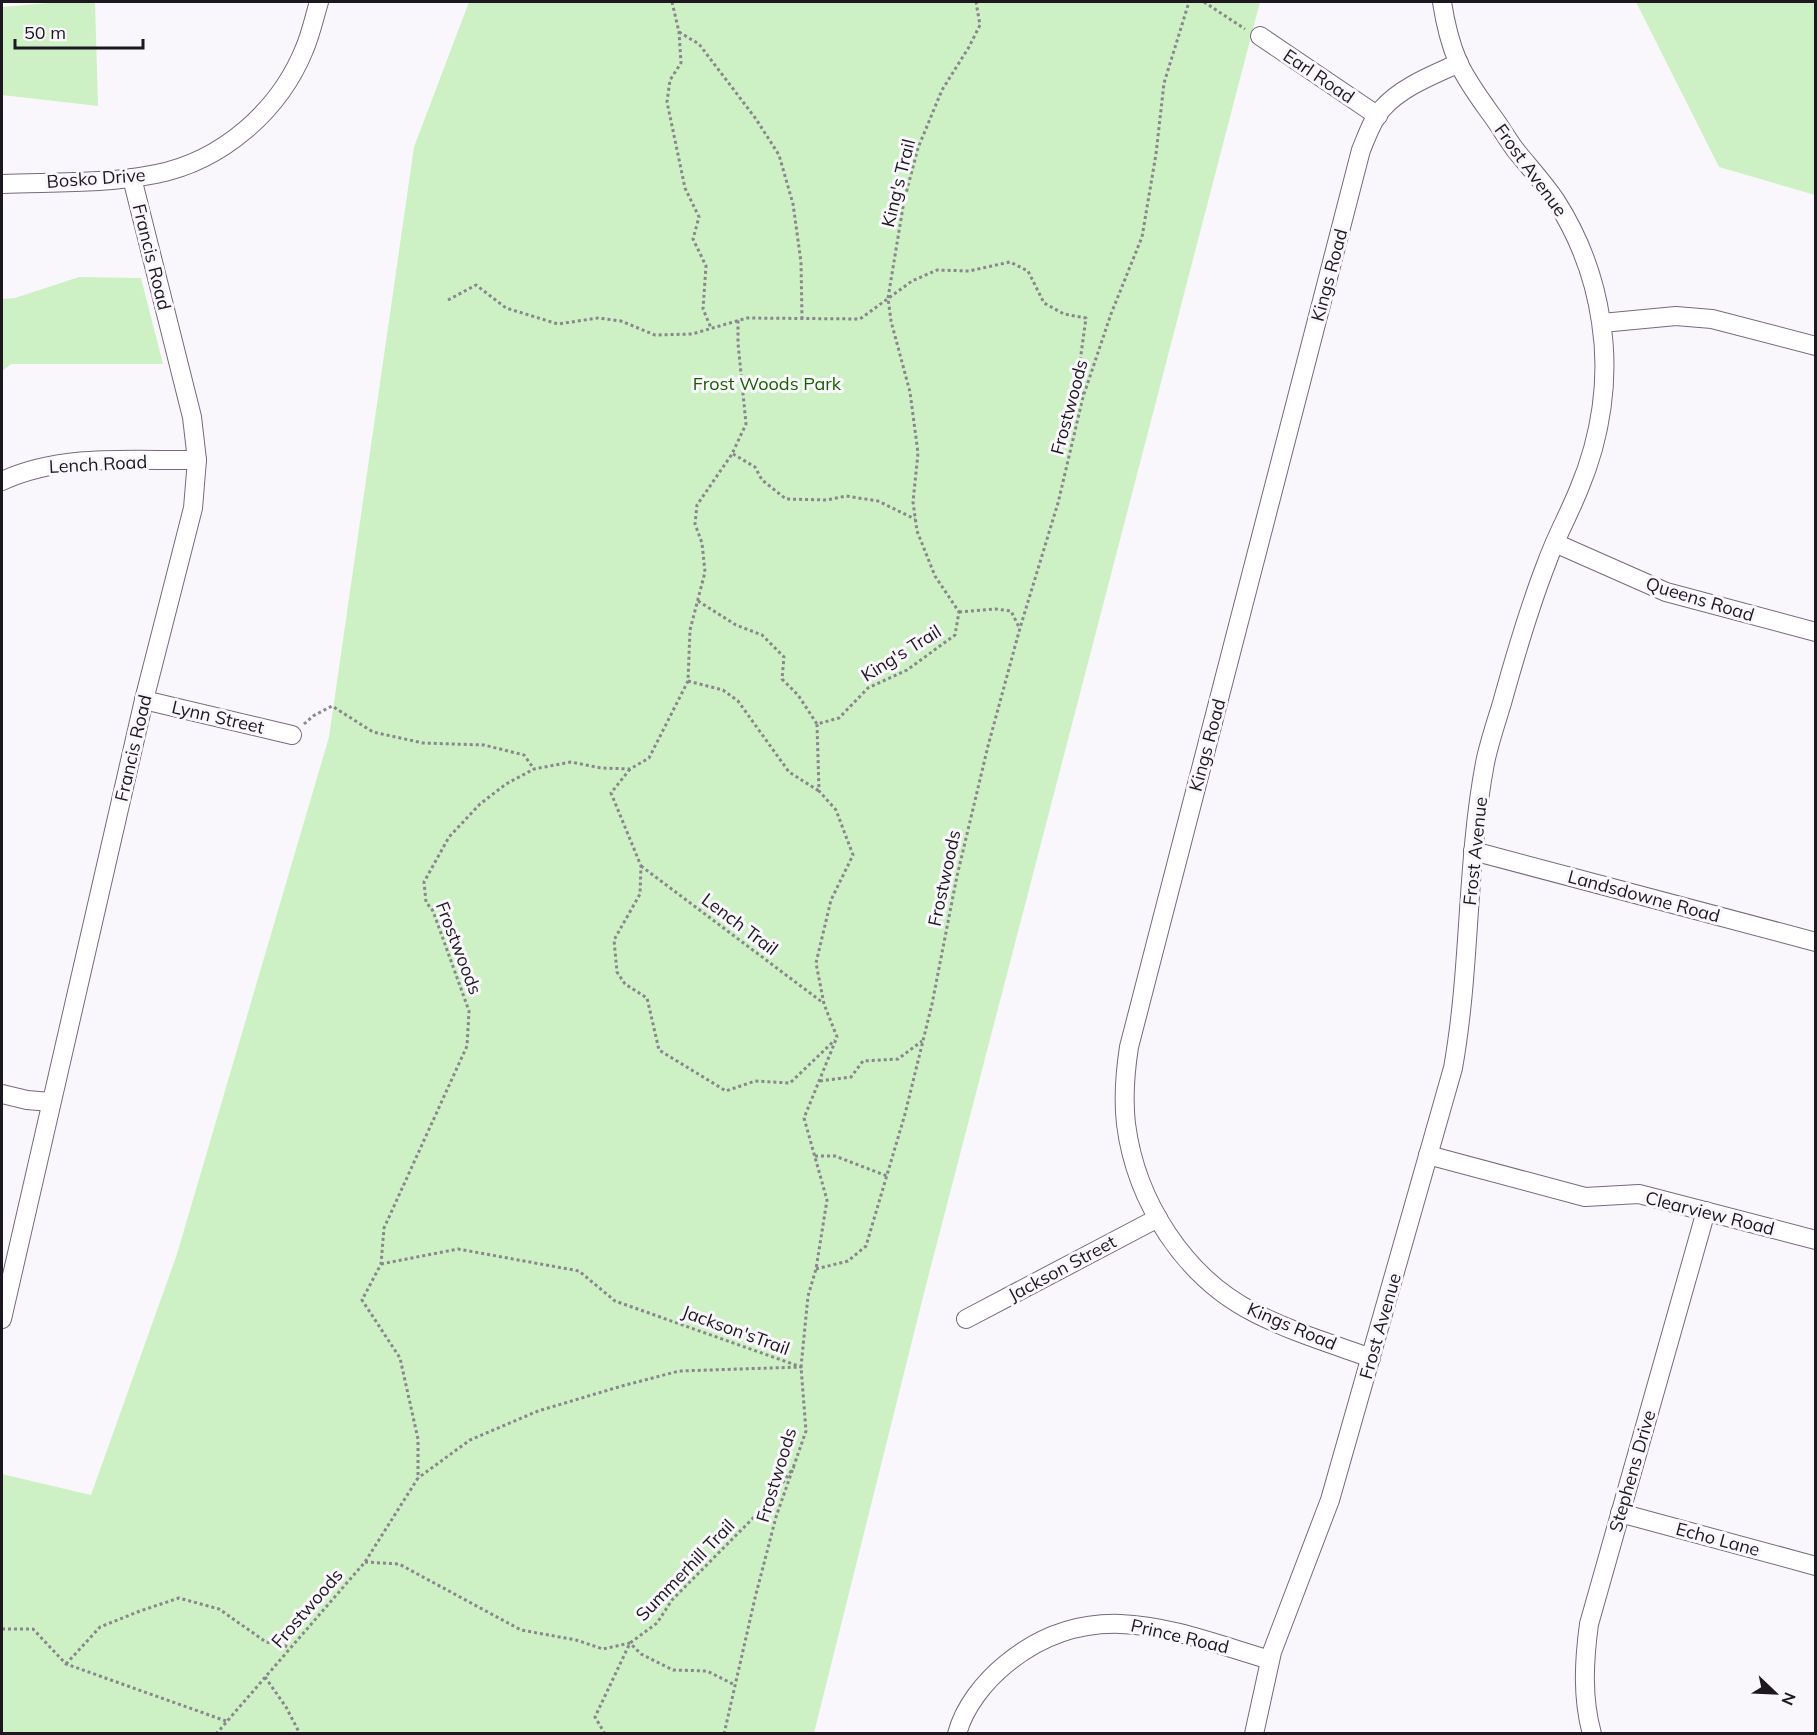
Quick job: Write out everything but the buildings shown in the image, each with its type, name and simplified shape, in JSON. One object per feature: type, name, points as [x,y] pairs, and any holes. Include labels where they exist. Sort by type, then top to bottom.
[{"type":"street","name":"Bosko Drive","points":[[2,184],[132,178],[158,173],[200,159],[238,136],[270,106],[295,69],[308,39],[319,2]]},
{"type":"street","name":"Frost Avenue","points":[[1254,1734],[1270,1659],[1330,1500],[1453,1068],[1461,1023],[1473,851],[1485,761],[1546,562],[1580,487],[1593,448],[1604,385],[1602,323],[1585,259],[1556,202],[1538,176],[1516,151],[1458,63],[1449,36],[1442,2]]},
{"type":"street","name":"Earl Road","points":[[1260,36],[1378,116]]},
{"type":"street","name":"Kings Road","points":[[1371,1358],[1286,1328],[1254,1313],[1211,1283],[1192,1265],[1175,1245],[1158,1218],[1138,1176],[1126,1125],[1124,1099],[1129,1047],[1361,150],[1382,109],[1402,92],[1458,63]]},
{"type":"street","name":"Francis Road","points":[[2,1319],[144,700],[193,508],[197,460],[192,417],[132,178]]},
{"type":"street","points":[[1602,323],[1676,316],[1712,319],[1815,346]]},
{"type":"street","name":"Lench Road","points":[[2,481],[36,468],[75,461],[197,460]]},
{"type":"street","name":"Queens Road","points":[[1555,543],[1666,592],[1815,632]]},
{"type":"street","name":"Lynn Street","points":[[144,700],[291,735]]},
{"type":"street","name":"Landsdowne Road","points":[[1473,851],[1815,942]]},
{"type":"street","points":[[2,1094],[27,1100],[51,1102]]},
{"type":"street","name":"Clearview Road","points":[[1428,1155],[1586,1197],[1639,1194],[1815,1240]]},
{"type":"street","name":"Stephens Drive","points":[[1592,1734],[1586,1703],[1586,1650],[1590,1624],[1706,1211]]},
{"type":"street","name":"Jackson Street","points":[[966,1319],[1158,1218]]},
{"type":"street","name":"Echo Lane","points":[[1620,1513],[1815,1566]]},
{"type":"street","name":"Prince Road","points":[[957,1734],[976,1695],[1001,1668],[1030,1646],[1081,1626],[1117,1623],[1153,1626],[1270,1659]]},
{"type":"path","points":[[672,2],[679,32],[681,63],[670,80],[667,102],[685,188],[699,218],[693,239],[706,266],[703,309],[711,328]]},
{"type":"path","name":"King's Trail","points":[[817,724],[839,718],[868,688],[907,670],[955,635],[958,612],[935,576],[917,531],[913,502],[918,453],[910,392],[891,321],[888,298],[904,201],[918,148],[942,90],[980,25],[976,2]]},
{"type":"path","name":"Frostwoods","points":[[724,1734],[754,1598],[776,1517],[807,1431],[801,1367],[808,1296],[816,1269],[848,1261],[866,1246],[887,1176],[923,1040],[957,876],[988,746],[1020,628],[1058,503],[1083,397],[1111,314],[1142,237],[1156,154],[1164,83],[1189,2]]},
{"type":"path","points":[[1204,2],[1260,36]]},
{"type":"path","points":[[679,32],[699,44],[756,119],[779,155],[793,204],[801,262],[802,318]]},
{"type":"path","points":[[448,300],[476,285],[506,308],[558,324],[598,318],[621,321],[655,335],[692,334],[747,318],[861,319],[912,281],[937,270],[969,271],[1010,262],[1028,271],[1044,303],[1064,314],[1086,318],[1078,376],[1083,397]]},
{"type":"path","points":[[738,320],[746,424],[732,454],[697,505],[695,524],[702,543],[705,572],[690,630],[688,681],[649,758],[630,769],[611,793],[641,867],[640,894],[614,940],[617,972],[625,984],[647,998],[659,1050],[726,1092],[755,1081],[790,1083],[837,1037]]},
{"type":"path","points":[[732,454],[755,467],[762,480],[786,500],[827,500],[846,496],[878,501],[915,519]]},
{"type":"path","points":[[698,602],[736,625],[762,635],[784,657],[782,679],[798,694],[817,724],[819,791]]},
{"type":"path","points":[[958,612],[995,609],[1011,611],[1020,628]]},
{"type":"path","points":[[688,681],[723,690],[738,701],[789,772],[819,791],[836,810],[853,855],[831,900],[816,963],[824,1004],[837,1037],[804,1118],[827,1200],[816,1269]]},
{"type":"path","points":[[291,735],[313,716],[332,706],[373,732],[423,743],[484,745],[524,754],[534,769]]},
{"type":"path","name":"Frostwoods","points":[[216,1734],[365,1562],[418,1478],[418,1438],[400,1358],[362,1300],[381,1264],[384,1228],[467,1046],[469,1011],[433,911],[426,902],[424,882],[449,837],[480,804],[506,784],[534,769],[571,762],[601,768],[630,769]]},
{"type":"path","name":"Lench Trail","points":[[641,867],[824,1004]]},
{"type":"path","points":[[819,1082],[851,1077],[863,1061],[898,1059],[923,1040]]},
{"type":"path","points":[[815,1156],[835,1156],[887,1176]]},
{"type":"path","name":"Jackson'sTrail","points":[[381,1264],[458,1249],[579,1271],[615,1301],[801,1367]]},
{"type":"path","name":"Jackson'sTrail","points":[[418,1478],[470,1440],[538,1411],[622,1386],[679,1371],[801,1367]]},
{"type":"path","name":"Summerhill Trail","points":[[605,1734],[596,1717],[630,1642],[657,1623],[672,1600],[768,1503],[797,1461]]},
{"type":"path","points":[[365,1562],[399,1564],[521,1630],[576,1640],[603,1649],[630,1642],[641,1654],[674,1670],[707,1671],[735,1685]]},
{"type":"path","points":[[66,1664],[100,1627],[179,1599],[219,1609],[266,1642],[290,1647]]},
{"type":"path","points":[[2,1629],[33,1629],[66,1664],[226,1721]]},
{"type":"path","points":[[265,1677],[286,1707],[300,1734]]},
{"type":"green space","points":[[60,2],[95,2],[98,106],[2,95],[2,7]]},
{"type":"green space","name":"Frost Woods Park","points":[[469,2],[1260,2],[925,1289],[814,1733],[2,1734],[2,1474],[91,1495],[177,1254],[329,737],[414,147]]},
{"type":"green space","points":[[1636,2],[1815,2],[1815,195],[1719,167]]},
{"type":"green space","points":[[79,277],[141,278],[163,364],[11,364],[2,371],[2,299],[15,298]]}]
